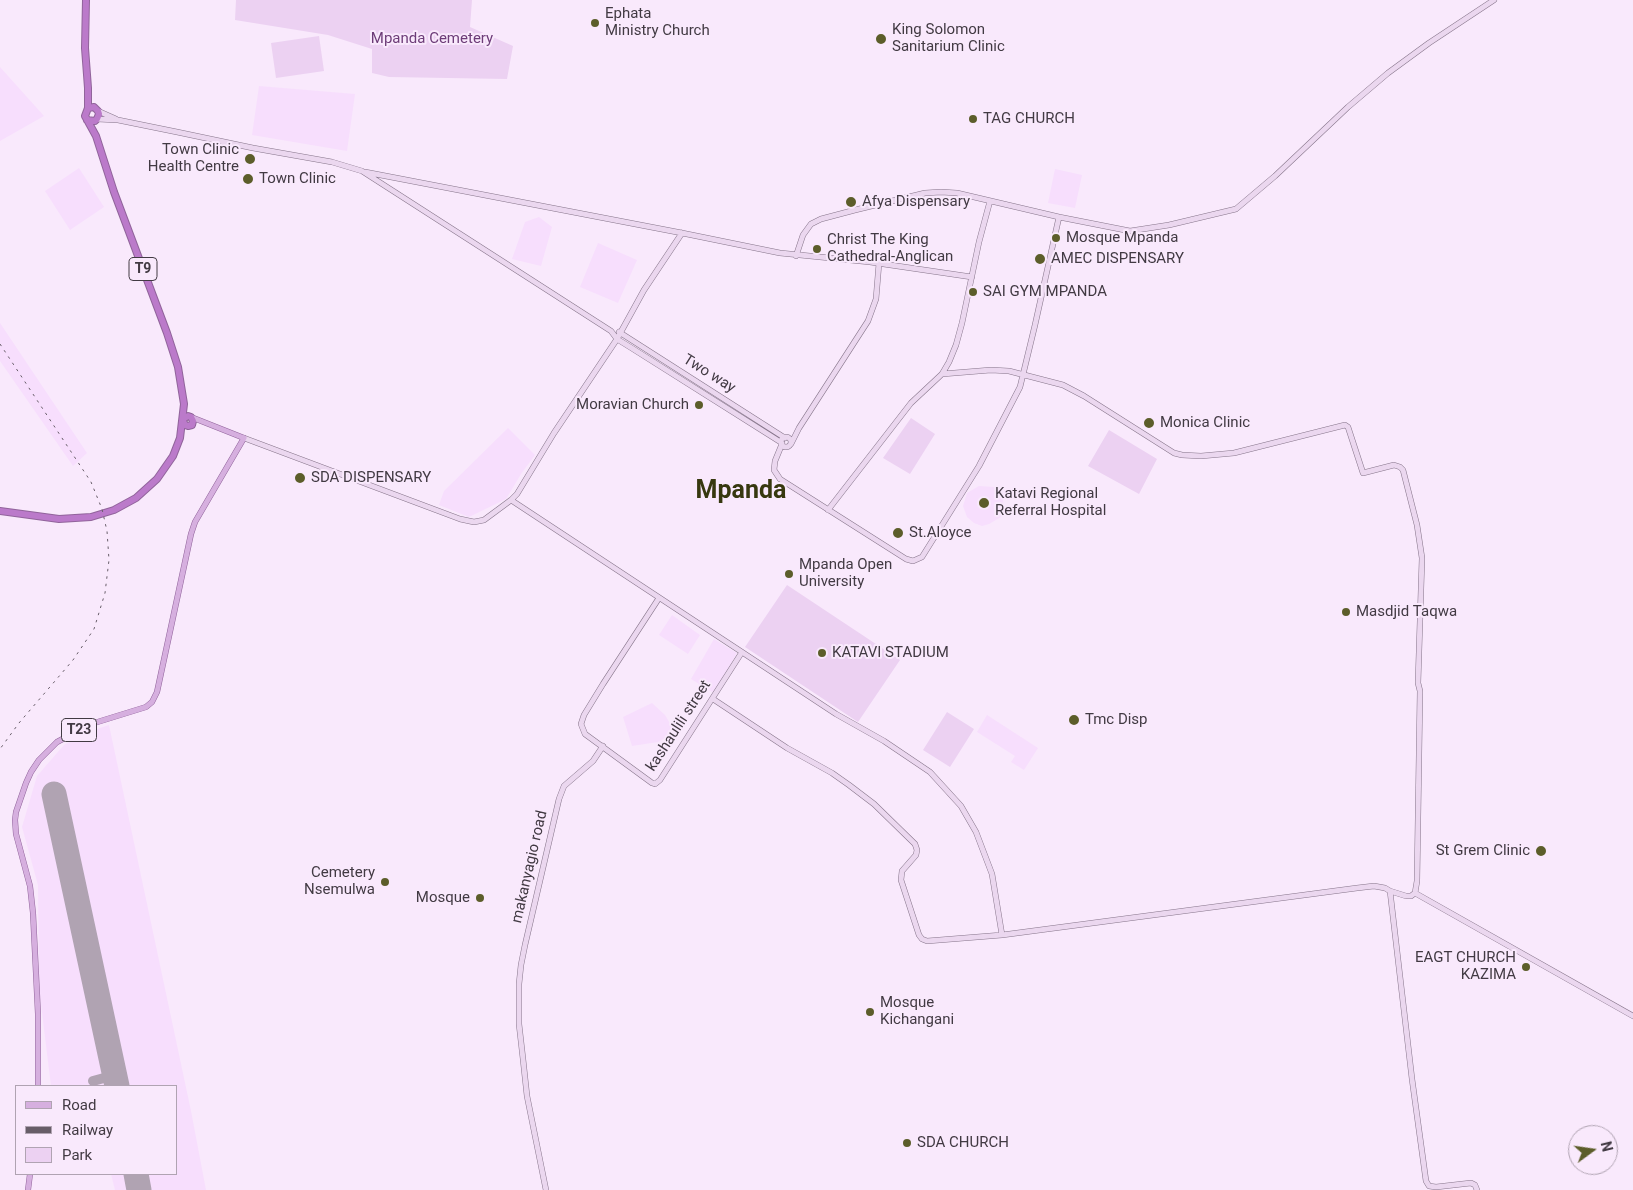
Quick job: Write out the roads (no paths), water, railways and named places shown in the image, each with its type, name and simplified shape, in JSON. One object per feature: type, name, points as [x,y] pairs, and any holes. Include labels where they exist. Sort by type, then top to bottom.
[{"type":"highway","name":"T9","points":[[86,0],[85,48],[88,108],[84,116],[96,136]]},
{"type":"highway","name":"T9","points":[[88,88],[99,117],[97,120],[96,136],[114,192],[170,341],[178,367],[188,421]]},
{"type":"highway","points":[[88,108],[94,107],[97,110]]},
{"type":"highway","points":[[87,120],[91,122],[97,120]]},
{"type":"highway","points":[[0,511],[59,519],[91,517],[114,510],[136,498],[157,480],[169,462],[188,421]]},
{"type":"main road","points":[[188,421],[206,422],[244,438]]},
{"type":"main road","name":"T23","points":[[38,1085],[38,1014],[33,913],[30,886],[15,827],[19,804],[31,772],[39,760],[57,742],[91,724],[146,708],[155,697],[159,687],[190,534],[195,522],[244,438]]},
{"type":"main road","points":[[28,1190],[30,1175]]},
{"type":"street","points":[[796,256],[803,235],[811,224],[821,219],[925,193],[950,192],[1130,231],[1169,225],[1236,209],[1388,73],[1429,42],[1494,0]]},
{"type":"street","points":[[97,110],[118,120]]},
{"type":"street","points":[[97,120],[118,120],[332,162],[362,171],[682,233],[780,254],[879,263],[972,277]]},
{"type":"street","points":[[362,171],[611,331],[617,339],[772,438],[776,442],[779,451]]},
{"type":"street","points":[[828,510],[911,403],[942,374],[949,362],[962,323],[990,200]]},
{"type":"street","points":[[799,428],[784,441],[775,461],[774,470],[780,479],[906,559],[913,561],[922,557],[986,453],[1020,387],[1059,217]]},
{"type":"street","points":[[244,438],[467,521],[477,522],[484,520],[517,494],[559,425],[617,339],[644,290],[682,233]]},
{"type":"street","points":[[775,461],[790,445],[868,321],[876,299],[879,263]]},
{"type":"street","points":[[611,331],[620,332]]},
{"type":"street","name":"Two way","points":[[620,332],[784,441]]},
{"type":"street","points":[[949,362],[954,373]]},
{"type":"street","points":[[942,374],[991,370],[1023,374],[1072,389],[1176,453],[1192,456],[1234,453],[1345,426],[1348,427],[1363,474],[1397,465],[1402,470],[1417,525],[1422,558],[1415,893]]},
{"type":"street","points":[[772,438],[784,441],[790,439],[790,445]]},
{"type":"street","points":[[784,441],[785,447],[790,445]]},
{"type":"street","points":[[511,500],[836,714],[884,741],[924,767],[950,793],[969,818],[988,861],[995,886],[1002,935]]},
{"type":"street","points":[[603,746],[585,734],[582,729],[582,720],[659,598]]},
{"type":"street","name":"kashaulili street","points":[[603,746],[655,784],[660,780],[742,652]]},
{"type":"street","points":[[713,699],[788,748],[845,782],[874,804],[915,844],[916,855],[902,872],[901,880],[919,935],[922,939],[928,941],[1002,935],[1374,886],[1406,896],[1415,893]]},
{"type":"street","name":"makanyagio road","points":[[546,1190],[527,1096],[519,1024],[521,965],[559,799],[564,786],[593,761],[603,746]]},
{"type":"street","points":[[1390,891],[1426,1181],[1429,1186],[1436,1187],[1471,1183],[1475,1185],[1477,1190]]},
{"type":"street","points":[[1415,893],[1633,1016]]},
{"type":"railway","points":[[0,344],[91,482],[102,509],[107,531],[109,560],[105,593],[94,629],[73,660],[19,723],[0,749]]},
{"type":"place","name":"Ephata Ministry Church","points":[[595,23]]},
{"type":"place","name":"King Solomon Sanitarium Clinic","points":[[881,39]]},
{"type":"place","name":"TAG CHURCH","points":[[973,119]]},
{"type":"place","name":"Town Clinic Health Centre","points":[[250,159]]},
{"type":"place","name":"Town Clinic","points":[[248,179]]},
{"type":"place","name":"Afya Dispensary","points":[[851,202]]},
{"type":"place","name":"Mosque Mpanda","points":[[1056,238]]},
{"type":"place","name":"Christ The King Cathedral-Anglican","points":[[817,249]]},
{"type":"place","name":"AMEC DISPENSARY","points":[[1040,259]]},
{"type":"place","name":"SAI GYM MPANDA","points":[[973,292]]},
{"type":"place","name":"Moravian Church","points":[[699,405]]},
{"type":"place","name":"Monica Clinic","points":[[1149,423]]},
{"type":"place","name":"SDA DISPENSARY","points":[[300,478]]},
{"type":"place","name":"Katavi Regional Referral Hospital","points":[[984,503]]},
{"type":"place","name":"St.Aloyce","points":[[898,533]]},
{"type":"place","name":"Mpanda Open University","points":[[789,574]]},
{"type":"place","name":"Masdjid Taqwa","points":[[1346,612]]},
{"type":"place","name":"KATAVI STADIUM","points":[[822,653]]},
{"type":"place","name":"Tmc Disp","points":[[1074,720]]},
{"type":"place","name":"St Grem Clinic","points":[[1541,851]]},
{"type":"place","name":"Cemetery Nsemulwa","points":[[385,882]]},
{"type":"place","name":"Mosque","points":[[480,898]]},
{"type":"place","name":"EAGT CHURCH KAZIMA","points":[[1526,967]]},
{"type":"place","name":"Mosque Kichangani","points":[[870,1012]]},
{"type":"place","name":"SDA CHURCH","points":[[907,1143]]},
{"type":"district","name":"Mpanda","points":[[741,492]]},
{"type":"park label","name":"Mpanda Cemetery","points":[[432,39]]}]
